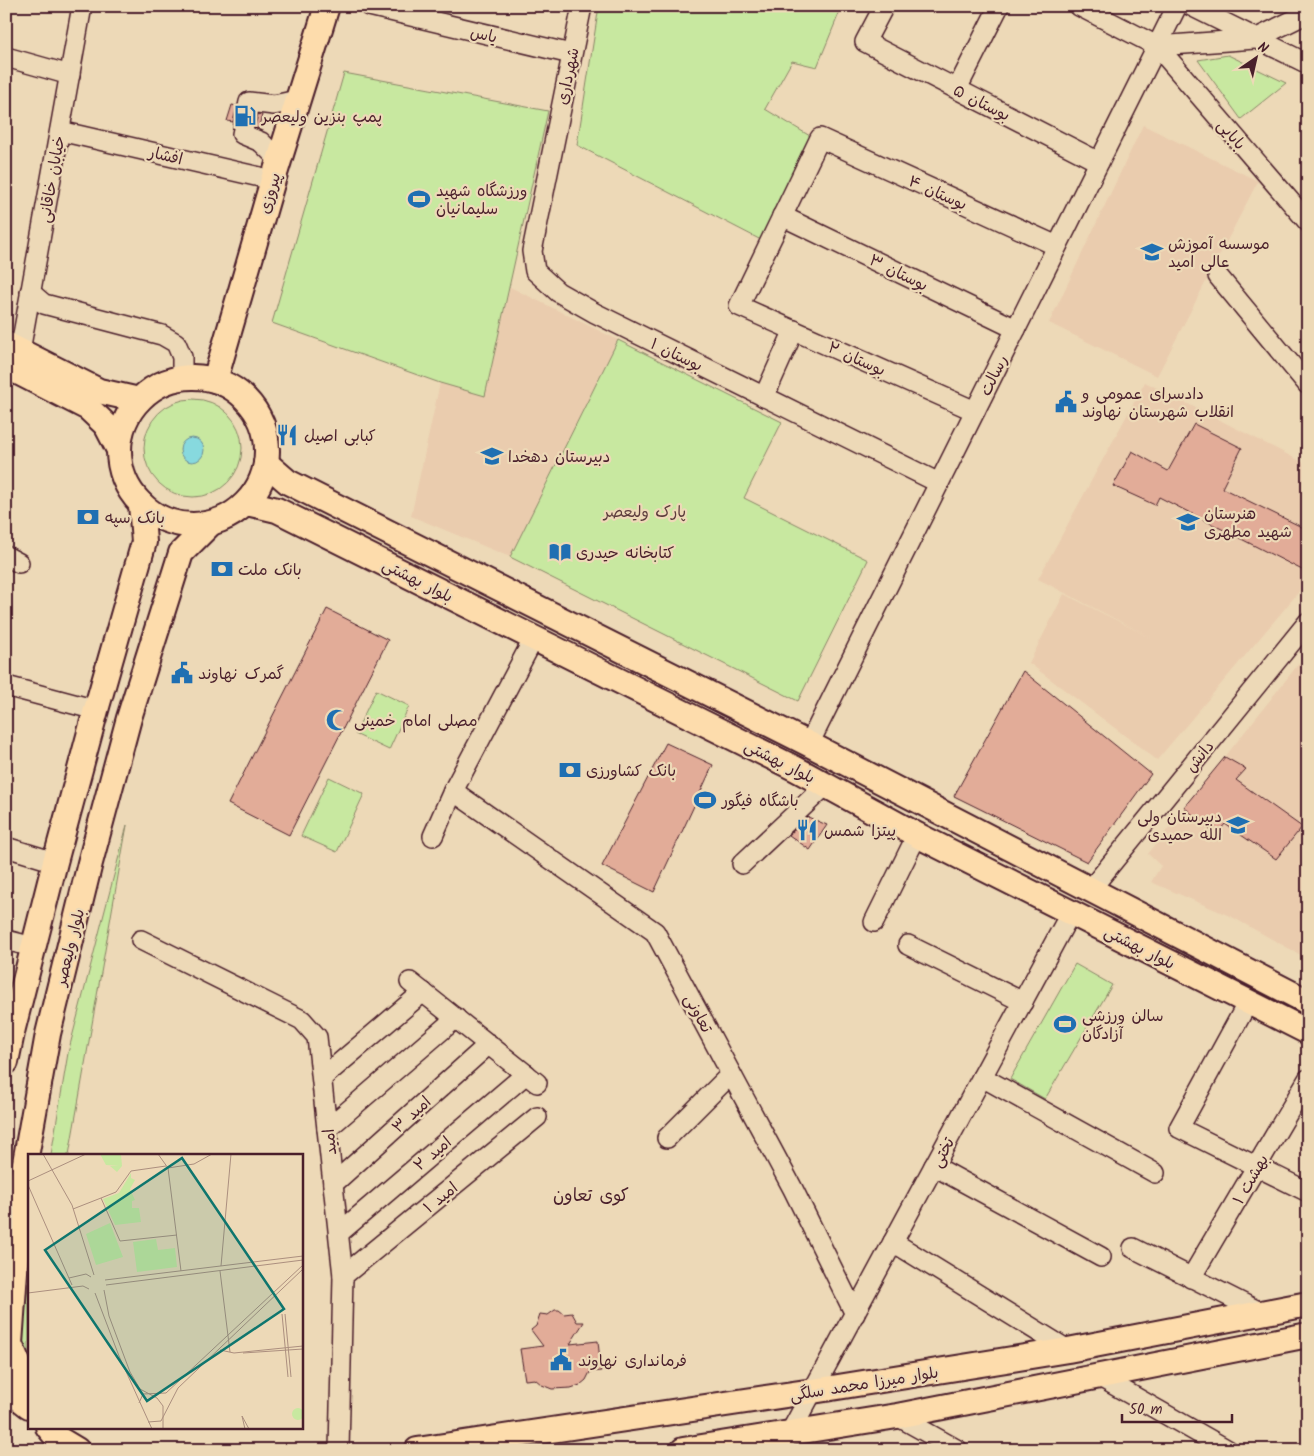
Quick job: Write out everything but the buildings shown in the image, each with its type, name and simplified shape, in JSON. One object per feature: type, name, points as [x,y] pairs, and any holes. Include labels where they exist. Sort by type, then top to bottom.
[{"type":"main road","name":"پیروزی","points":[[215,380],[276,170],[327,6]]},
{"type":"main road","points":[[10,363],[99,391],[139,400]]},
{"type":"main road","points":[[10,363],[88,408],[106,425],[119,450]]},
{"type":"main road","points":[[199,377],[215,380],[234,390],[250,404],[261,421],[267,442],[266,463],[260,484],[247,502],[230,516],[210,524],[192,525],[172,522],[157,516],[141,504],[129,488],[121,470],[119,450],[121,432],[128,415],[139,400],[166,382],[182,378],[199,377]]},
{"type":"main road","name":"بلوار بهشتی","points":[[266,463],[288,482],[809,744],[1308,1002]]},
{"type":"main road","name":"بلوار بهشتی","points":[[247,502],[277,510],[534,638],[796,769],[917,834],[1308,1032]]},
{"type":"main road","points":[[6,1062],[55,862],[144,542],[141,504]]},
{"type":"main road","name":"بلوار ولیعصر","points":[[28,1386],[10,1344],[21,1185],[48,1034],[90,863],[129,718],[181,553],[210,524]]},
{"type":"main road","points":[[796,769],[809,744]]},
{"type":"main road","points":[[1071,912],[1090,890]]},
{"type":"main road","points":[[13,1028],[48,1034]]},
{"type":"main road","name":"بلوار میرزا محمد سلگی","points":[[417,1450],[812,1391],[1068,1350],[1308,1304]]},
{"type":"main road","points":[[683,1450],[784,1441],[897,1416],[1306,1336]]},
{"type":"main road","points":[[6,1388],[28,1405]]},
{"type":"main road","points":[[55,1436],[77,1450]]},
{"type":"street","name":"خیابان خاقانی","points":[[10,363],[30,292],[82,6]]},
{"type":"street","name":"یاس","points":[[369,6],[571,54]]},
{"type":"street","name":"شهرداری","points":[[553,146],[582,6]]},
{"type":"street","name":"بوستان ۵","points":[[884,6],[865,42],[1099,162]]},
{"type":"street","points":[[957,89],[999,6]]},
{"type":"street","points":[[1079,6],[1157,46],[1255,39],[1308,13]]},
{"type":"street","name":"رسالت","points":[[809,744],[1177,6]]},
{"type":"street","points":[[1191,6],[1308,64]]},
{"type":"street","name":"بابایی","points":[[1157,46],[1308,222]]},
{"type":"street","points":[[6,57],[70,75]]},
{"type":"street","points":[[276,170],[261,142],[242,134],[249,102],[274,105],[297,100]]},
{"type":"street","name":"افشار","points":[[60,131],[276,170]]},
{"type":"street","name":"بوستان ۴","points":[[782,216],[820,138],[1057,246]]},
{"type":"street","name":"بوستان ۱","points":[[553,146],[532,250],[535,271],[558,292],[595,313],[939,483]]},
{"type":"street","name":"بوستان ۲","points":[[782,216],[739,306],[975,411]]},
{"type":"street","name":"بوستان ۳","points":[[782,216],[1016,328]]},
{"type":"street","points":[[1218,276],[1308,385]]},
{"type":"street","points":[[30,292],[44,304],[162,335],[176,343],[182,357],[182,378]]},
{"type":"street","points":[[764,397],[794,330]]},
{"type":"street","name":"دانش","points":[[1090,890],[1308,622]]},
{"type":"street","points":[[433,836],[453,791],[534,638]]},
{"type":"street","points":[[6,686],[96,710]]},
{"type":"street","points":[[742,864],[826,785]]},
{"type":"street","name":"تعاونی","points":[[453,791],[655,932],[793,1189],[854,1314]]},
{"type":"street","points":[[874,922],[917,834]]},
{"type":"street","points":[[6,847],[55,862]]},
{"type":"street","name":"تختی","points":[[784,1441],[1071,912]]},
{"type":"street","points":[[6,940],[33,947]]},
{"type":"street","name":"امید","points":[[141,940],[302,1020],[317,1037],[343,1276],[339,1450]]},
{"type":"street","points":[[908,946],[1023,1002]]},
{"type":"street","points":[[322,1078],[417,987],[488,1044]]},
{"type":"street","points":[[1248,1002],[1179,1128],[1308,1192]]},
{"type":"street","points":[[327,1128],[456,1018]]},
{"type":"street","name":"امید ۲","points":[[339,1233],[531,1078],[488,1044]]},
{"type":"street","name":"امید ۳","points":[[333,1184],[488,1044]]},
{"type":"street","points":[[667,1138],[731,1074]]},
{"type":"street","points":[[982,1077],[1155,1173]]},
{"type":"street","name":"بهشت ۱","points":[[1191,1278],[1308,1079]]},
{"type":"street","name":"امید ۱","points":[[343,1276],[537,1117]]},
{"type":"street","points":[[934,1166],[1101,1257]]},
{"type":"street","points":[[893,1242],[1068,1350]]},
{"type":"street","points":[[1132,1248],[1260,1312]]},
{"type":"street","points":[[1100,1377],[1228,1450]]},
{"type":"street","points":[[897,1416],[958,1450]]},
{"type":"shaded area","name":"موسسه آموزش عالی امید","points":[[1143,125],[1258,181],[1157,376],[1049,323]]},
{"type":"shaded area","name":"دبیرستان دهخدا","points":[[510,287],[618,340],[510,557],[411,516],[440,383],[485,395]]},
{"type":"shaded area","name":"هنرستان شهید مطهری","points":[[1145,382],[1308,465],[1308,581],[1157,760],[1029,663],[1064,594],[1152,638],[1038,579]]},
{"type":"shaded area","name":"دبیرستان ولی الله حمیدی","points":[[1308,652],[1308,959],[1232,917],[1151,882],[1161,866],[1148,854]]},
{"type":"green space","points":[[599,6],[842,6],[817,67],[792,61],[765,109],[810,136],[761,240],[577,145]]},
{"type":"green space","points":[[1228,55],[1286,83],[1241,119],[1198,60]]},
{"type":"green space","name":"ورزشگاه شهید سلیمانیان","points":[[344,73],[548,111],[485,396],[440,383],[272,323]]},
{"type":"green space","name":"پارک ولیعصر","points":[[618,340],[782,422],[744,498],[868,560],[798,701],[510,557]]},
{"type":"green space","points":[[183,399],[203,399],[212,402],[228,413],[239,429],[242,438],[242,458],[239,467],[228,483],[212,494],[203,497],[183,497],[166,489],[152,475],[144,458],[144,438],[152,421],[166,407]]},
{"type":"green space","points":[[376,690],[409,706],[389,750],[355,734]]},
{"type":"green space","points":[[329,777],[364,794],[337,852],[301,836]]},
{"type":"green space","points":[[127,825],[69,1154],[51,1154],[68,1053]]},
{"type":"green space","name":"سالن ورزشی آزادگان","points":[[1075,964],[1112,985],[1045,1099],[1010,1079]]},
{"type":"green space","points":[[28,1289],[28,1364],[17,1351]]},
{"type":"water","points":[[192,438],[201,441],[204,450],[201,459],[192,462],[183,459],[180,450],[183,441]]},
{"type":"place","name":"پمپ بنزین ولیعصر","points":[[245,116]]},
{"type":"place","name":"ورزشگاه شهید سلیمانیان","points":[[419,199]]},
{"type":"place","name":"موسسه آموزش عالی امید","points":[[1152,252]]},
{"type":"place","name":"دادسرای عمومی و انقلاب شهرستان نهاوند","points":[[1066,402]]},
{"type":"place","name":"کبابی اصیل","points":[[287,435]]},
{"type":"place","name":"دبیرستان دهخدا","points":[[492,456]]},
{"type":"place","name":"بانک سپه","points":[[88,517]]},
{"type":"place","name":"هنرستان شهید مطهری","points":[[1188,522]]},
{"type":"place","name":"کتابخانه حیدری","points":[[560,552]]},
{"type":"place","name":"بانک ملت","points":[[222,569]]},
{"type":"place","name":"گمرک نهاوند","points":[[182,673]]},
{"type":"place","name":"مصلی امام خمینی","points":[[337,720]]},
{"type":"place","name":"بانک کشاورزی","points":[[570,770]]},
{"type":"place","name":"باشگاه فیگور","points":[[705,800]]},
{"type":"place","name":"دبیرستان ولی الله حمیدی","points":[[1238,825]]},
{"type":"place","name":"پیتزا شمس","points":[[807,830]]},
{"type":"place","name":"سالن ورزشی آزادگان","points":[[1065,1024]]},
{"type":"place","name":"فرمانداری نهاوند","points":[[561,1360]]},
{"type":"district","name":"کوی تعاون","points":[[591,1195]]}]
